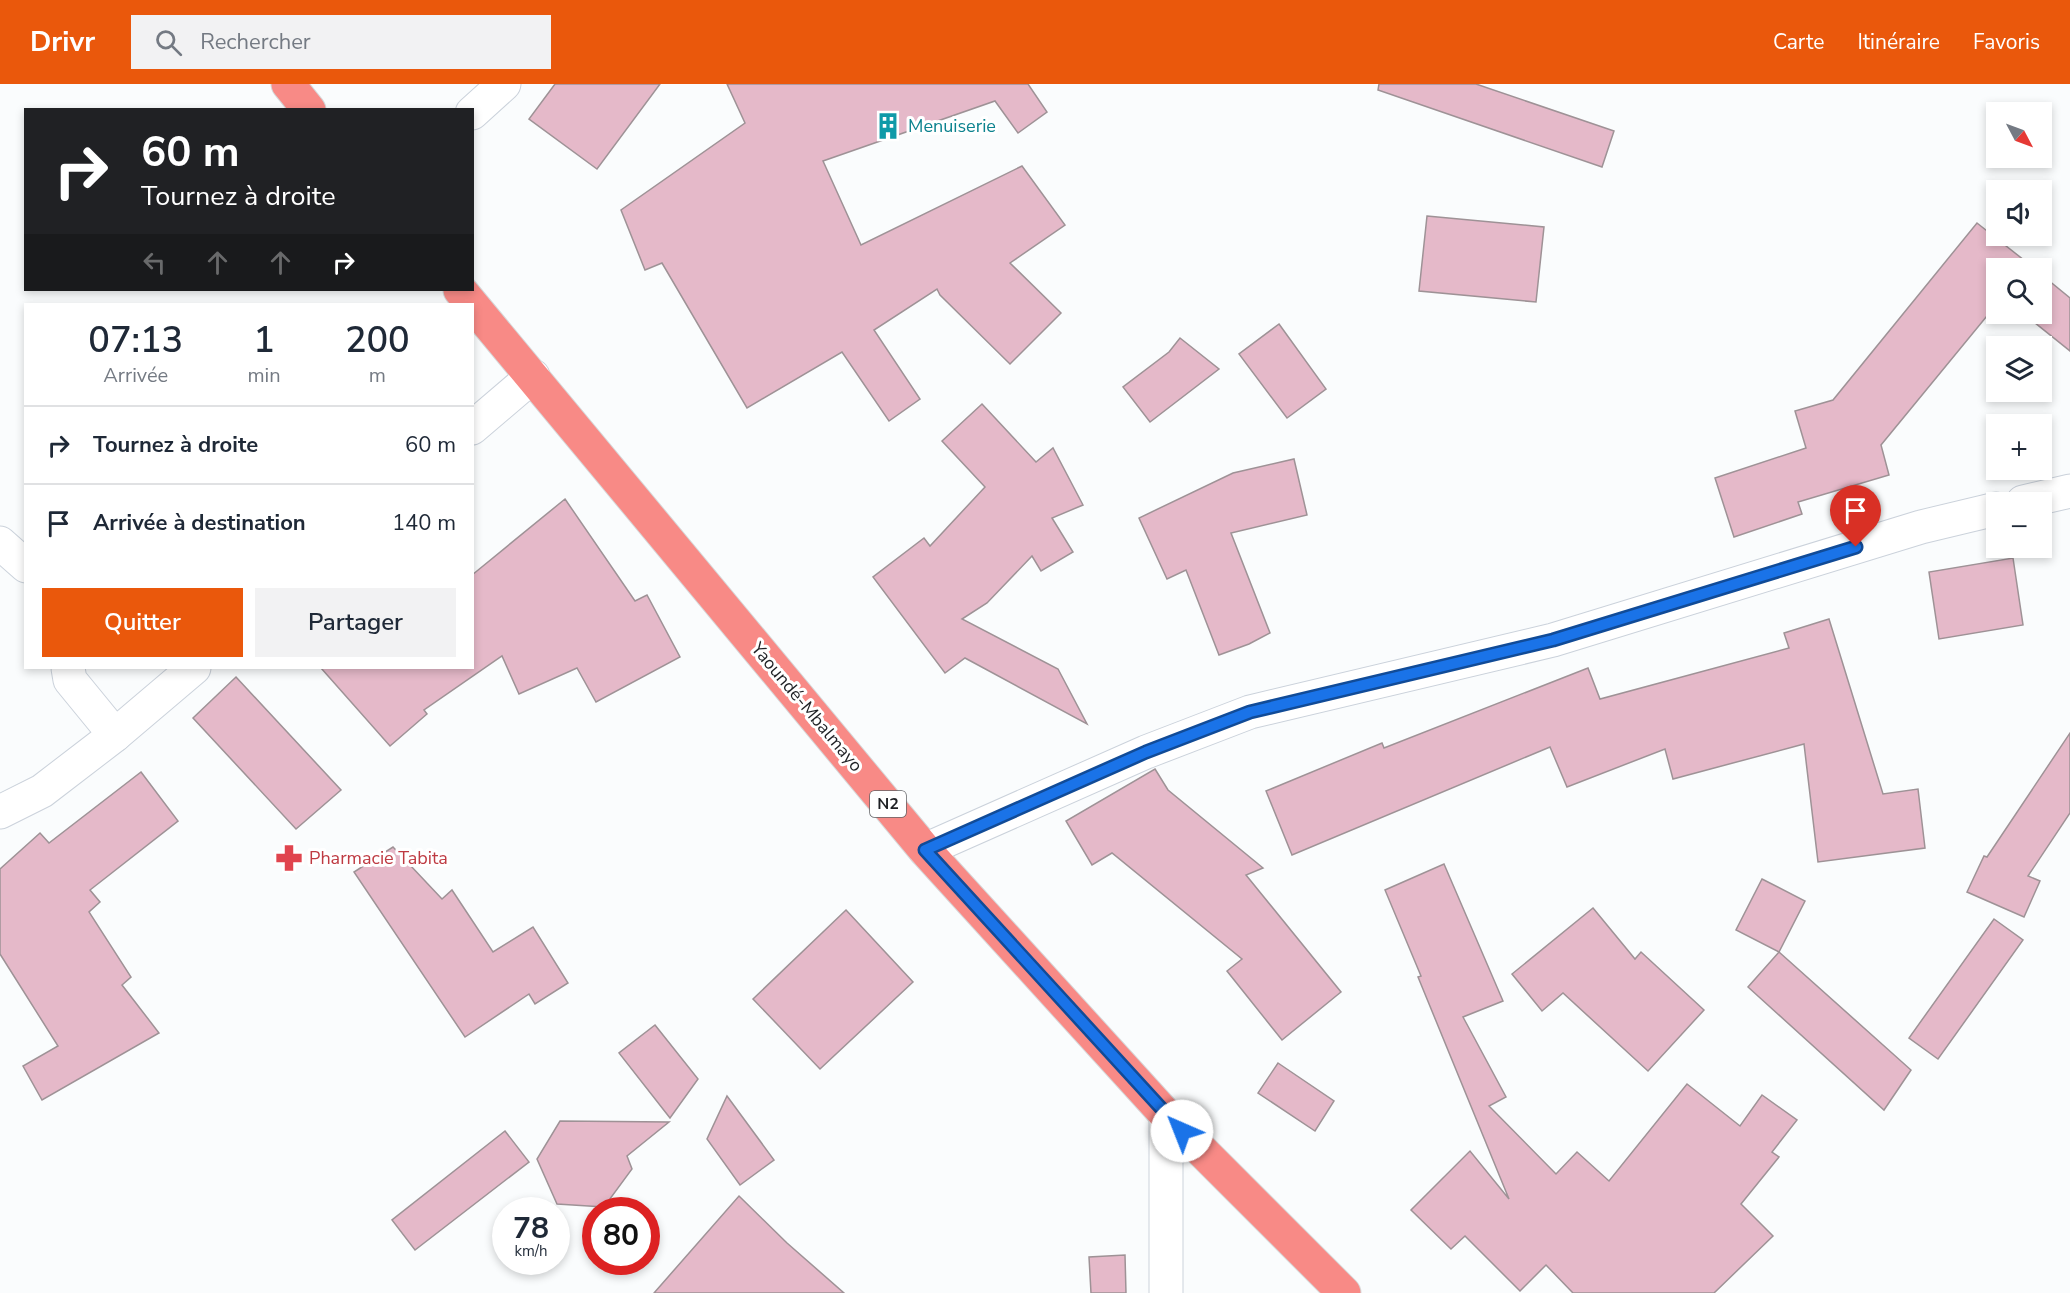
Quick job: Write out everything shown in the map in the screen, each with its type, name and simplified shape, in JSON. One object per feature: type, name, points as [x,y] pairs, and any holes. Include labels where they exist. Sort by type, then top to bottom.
[{"type":"highway","points":[[288,84],[307,108]]},
{"type":"highway","name":"Yaoundé-Mbalmayo","points":[[461,291],[471,303]]},
{"type":"highway","name":"Yaoundé-Mbalmayo","points":[[474,306],[925,850],[1166,1115],[1344,1293]]},
{"type":"street","points":[[474,111],[504,84]]},
{"type":"street","points":[[474,426],[533,376]]},
{"type":"street","points":[[2052,495],[2070,491]]},
{"type":"street","points":[[925,850],[1146,752],[1250,712],[1553,640],[1921,527],[1986,511]]},
{"type":"street","points":[[0,543],[24,564]]},
{"type":"street","points":[[68,669],[70,680],[115,735]]},
{"type":"street","points":[[0,812],[42,791],[115,735],[193,669]]},
{"type":"street","points":[[1166,1115],[1166,1293]]},
{"type":"building","points":[[555,84],[660,84],[597,169],[529,119]]},
{"type":"building","points":[[727,84],[1028,84],[1047,112],[1018,133],[995,101],[823,161],[861,245],[1022,166],[1065,225],[1010,263],[1061,313],[1010,364],[940,295],[937,289],[874,330],[920,399],[889,421],[842,352],[747,408],[662,263],[645,270],[621,210],[745,123]]},
{"type":"building","points":[[1379,84],[1476,84],[1614,131],[1602,167],[1378,90]]},
{"type":"building","points":[[1427,216],[1544,227],[1536,302],[1419,291]]},
{"type":"building","points":[[1977,223],[1986,230],[1986,246],[2006,246],[2021,258],[1986,258],[1986,317],[1881,445],[1889,475],[1798,502],[1802,514],[1734,537],[1715,478],[1806,448],[1795,411],[1833,400]]},
{"type":"building","points":[[2052,283],[2070,298],[2070,351],[2036,324],[2052,324]]},
{"type":"building","points":[[1279,324],[1326,389],[1287,418],[1239,354]]},
{"type":"building","points":[[1180,338],[1219,369],[1150,422],[1123,387],[1169,352]]},
{"type":"building","points":[[982,404],[1036,462],[1053,448],[1083,505],[1052,518],[1073,552],[1041,571],[1032,556],[987,603],[962,619],[1058,669],[1087,724],[965,658],[945,673],[873,577],[924,538],[930,546],[985,487],[942,441]]},
{"type":"building","points":[[1294,459],[1307,515],[1231,533],[1270,633],[1219,655],[1186,570],[1167,579],[1139,518],[1233,473]]},
{"type":"building","points":[[565,499],[635,601],[647,595],[680,657],[596,702],[577,668],[519,694],[502,656],[424,710],[427,714],[390,746],[322,669],[474,669],[474,573]]},
{"type":"building","points":[[2013,558],[2023,625],[1939,639],[1929,572]]},
{"type":"building","points":[[1829,619],[1883,794],[1918,789],[1925,848],[1818,862],[1804,744],[1673,779],[1665,749],[1567,787],[1550,747],[1292,855],[1266,791],[1382,743],[1384,748],[1588,668],[1600,699],[1789,648],[1784,633]]},
{"type":"building","points":[[236,677],[341,790],[296,829],[193,718]]},
{"type":"building","points":[[2070,733],[2070,813],[2028,876],[2040,881],[2024,917],[1967,892],[1984,856],[1987,857]]},
{"type":"building","points":[[1155,769],[1168,790],[1263,868],[1246,875],[1341,992],[1282,1040],[1227,971],[1242,959],[1112,853],[1092,865],[1066,821]]},
{"type":"building","points":[[141,772],[178,821],[90,890],[100,902],[89,912],[131,977],[122,985],[159,1033],[42,1100],[23,1066],[58,1046],[0,954],[0,869],[40,833],[49,843]]},
{"type":"building","points":[[393,847],[442,899],[452,890],[493,952],[533,927],[568,983],[535,1004],[529,994],[465,1037],[354,872]]},
{"type":"building","points":[[1444,864],[1503,1001],[1463,1017],[1506,1097],[1489,1106],[1556,1174],[1577,1152],[1609,1181],[1687,1084],[1740,1126],[1762,1095],[1797,1120],[1772,1152],[1779,1157],[1741,1204],[1773,1236],[1714,1293],[1573,1293],[1546,1265],[1520,1291],[1465,1236],[1451,1249],[1411,1210],[1470,1151],[1509,1199],[1385,890]]},
{"type":"building","points":[[1762,879],[1805,901],[1779,952],[1736,930]]},
{"type":"building","points":[[1593,908],[1635,959],[1641,952],[1704,1010],[1648,1071],[1563,993],[1542,1011],[1512,974]]},
{"type":"building","points":[[846,910],[913,982],[820,1069],[753,999]]},
{"type":"building","points":[[1994,919],[2023,940],[1938,1059],[1909,1038]]},
{"type":"building","points":[[1779,952],[1911,1070],[1884,1110],[1748,987]]},
{"type":"building","points":[[655,1025],[698,1079],[670,1118],[619,1053]]},
{"type":"building","points":[[1278,1063],[1334,1101],[1315,1131],[1258,1093]]},
{"type":"building","points":[[727,1096],[774,1160],[740,1185],[707,1139]]},
{"type":"building","points":[[560,1121],[669,1122],[627,1156],[632,1169],[611,1197],[582,1197],[582,1206],[570,1205],[570,1197],[554,1197],[537,1159]]},
{"type":"building","points":[[505,1131],[529,1162],[415,1250],[392,1220]]},
{"type":"building","points":[[739,1196],[787,1243],[844,1293],[654,1293]]},
{"type":"building","points":[[1125,1255],[1126,1293],[1091,1293],[1089,1257]]},
{"type":"place","name":"Menuiserie","points":[[888,126]]},
{"type":"place","name":"Pharmacie Tabita","points":[[289,858]]},
{"type":"route","points":[[1182,1131],[925,850],[1146,752],[1250,712],[1553,640],[1856,547]]}]
